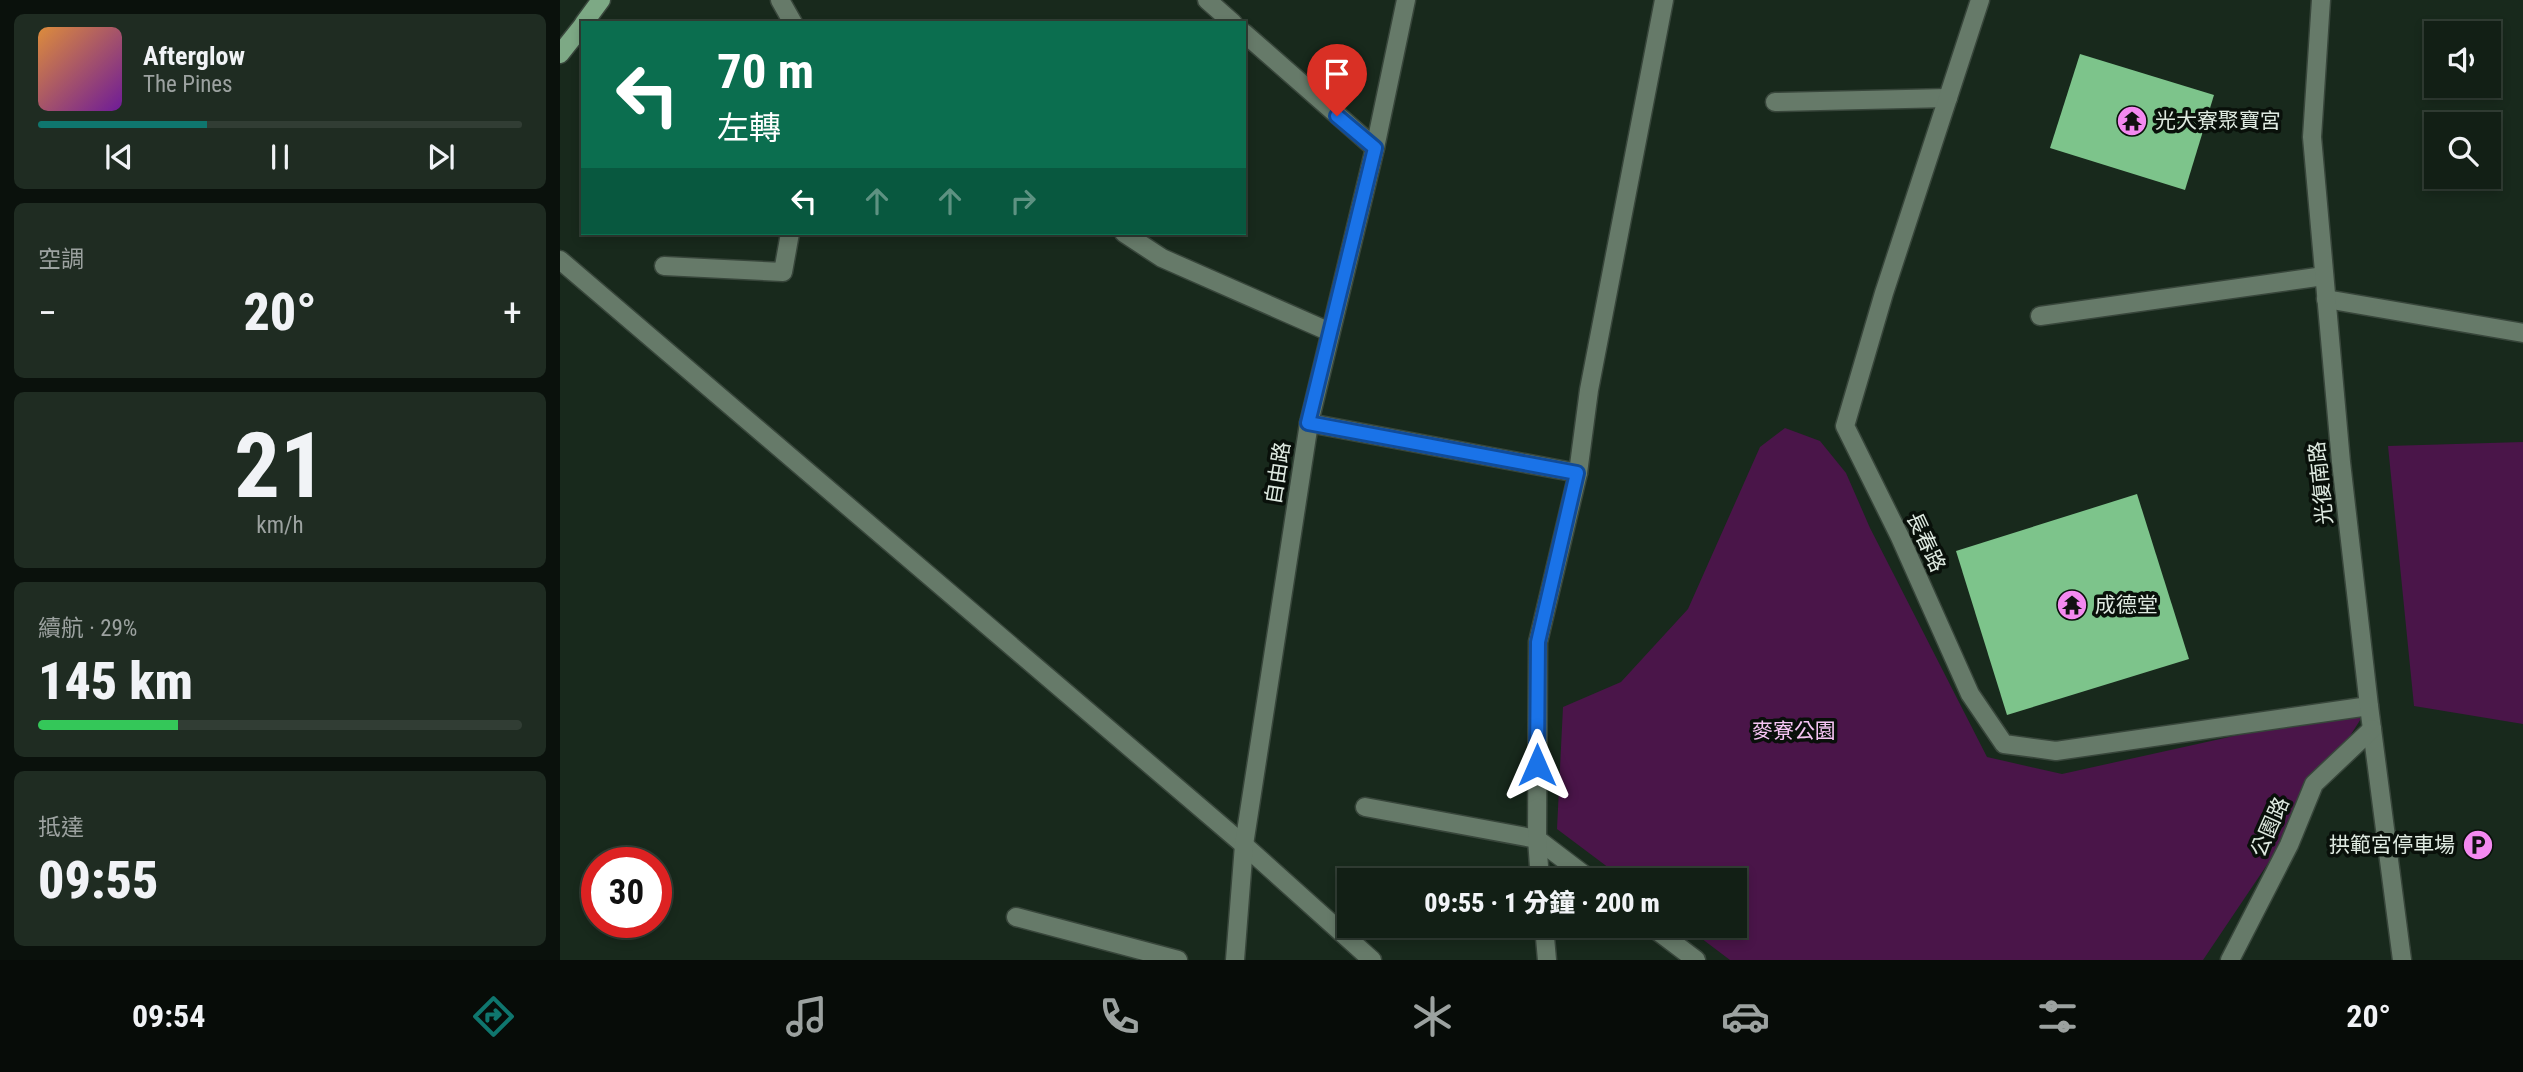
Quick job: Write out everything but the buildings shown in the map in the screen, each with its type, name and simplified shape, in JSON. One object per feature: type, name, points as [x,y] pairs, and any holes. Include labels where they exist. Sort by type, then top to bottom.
[{"type":"main road","points":[[585,21],[601,0]]},
{"type":"main road","points":[[560,54],[581,27]]},
{"type":"street","points":[[780,0],[792,21]]},
{"type":"street","name":"自由路","points":[[1236,960],[1244,845],[1308,423],[1375,148],[1406,0]]},
{"type":"street","points":[[1540,868],[1537,839],[1538,642],[1577,473],[1589,390],[1664,0]]},
{"type":"street","name":"長春路","points":[[1980,0],[1884,293],[1845,426],[1900,537],[1970,694],[2004,744],[2056,751],[2369,706]]},
{"type":"street","name":"光復南路","points":[[2321,0],[2312,137],[2341,462],[2402,960]]},
{"type":"street","points":[[1213,2],[1231,21]]},
{"type":"street","points":[[1246,35],[1375,148]]},
{"type":"street","points":[[1775,102],[1948,98]]},
{"type":"street","points":[[664,267],[783,272],[790,235]]},
{"type":"street","points":[[1127,235],[1162,258],[1330,332]]},
{"type":"street","points":[[560,260],[1244,845],[1373,960]]},
{"type":"street","points":[[2040,316],[2325,275]]},
{"type":"street","points":[[2326,299],[2523,333]]},
{"type":"street","points":[[1308,423],[1577,473]]},
{"type":"street","name":"公園路","points":[[2230,960],[2289,845],[2314,784],[2372,729]]},
{"type":"street","points":[[1365,807],[1537,839],[1575,868]]},
{"type":"street","points":[[1016,917],[1178,960]]},
{"type":"street","points":[[1545,938],[1547,960]]},
{"type":"street","points":[[1667,938],[1696,960]]},
{"type":"green space","name":"麥寮公園","points":[[1785,428],[1820,441],[1846,473],[1870,528],[1987,757],[2062,774],[2369,706],[2203,960],[1730,960],[1701,938],[1747,938],[1747,868],[1609,868],[1557,829],[1563,707],[1621,682],[1688,609],[1760,447]]},
{"type":"green space","points":[[2523,442],[2523,724],[2414,706],[2388,446]]},
{"type":"place","name":"光大寮聚寶宮","points":[[2132,121]]},
{"type":"place","name":"成德堂","points":[[2072,605]]},
{"type":"place","name":"拱範宮停車場","points":[[2478,845]]},
{"type":"route","points":[[1337,116],[1375,148],[1308,423],[1577,473],[1538,642],[1537,765]]}]
